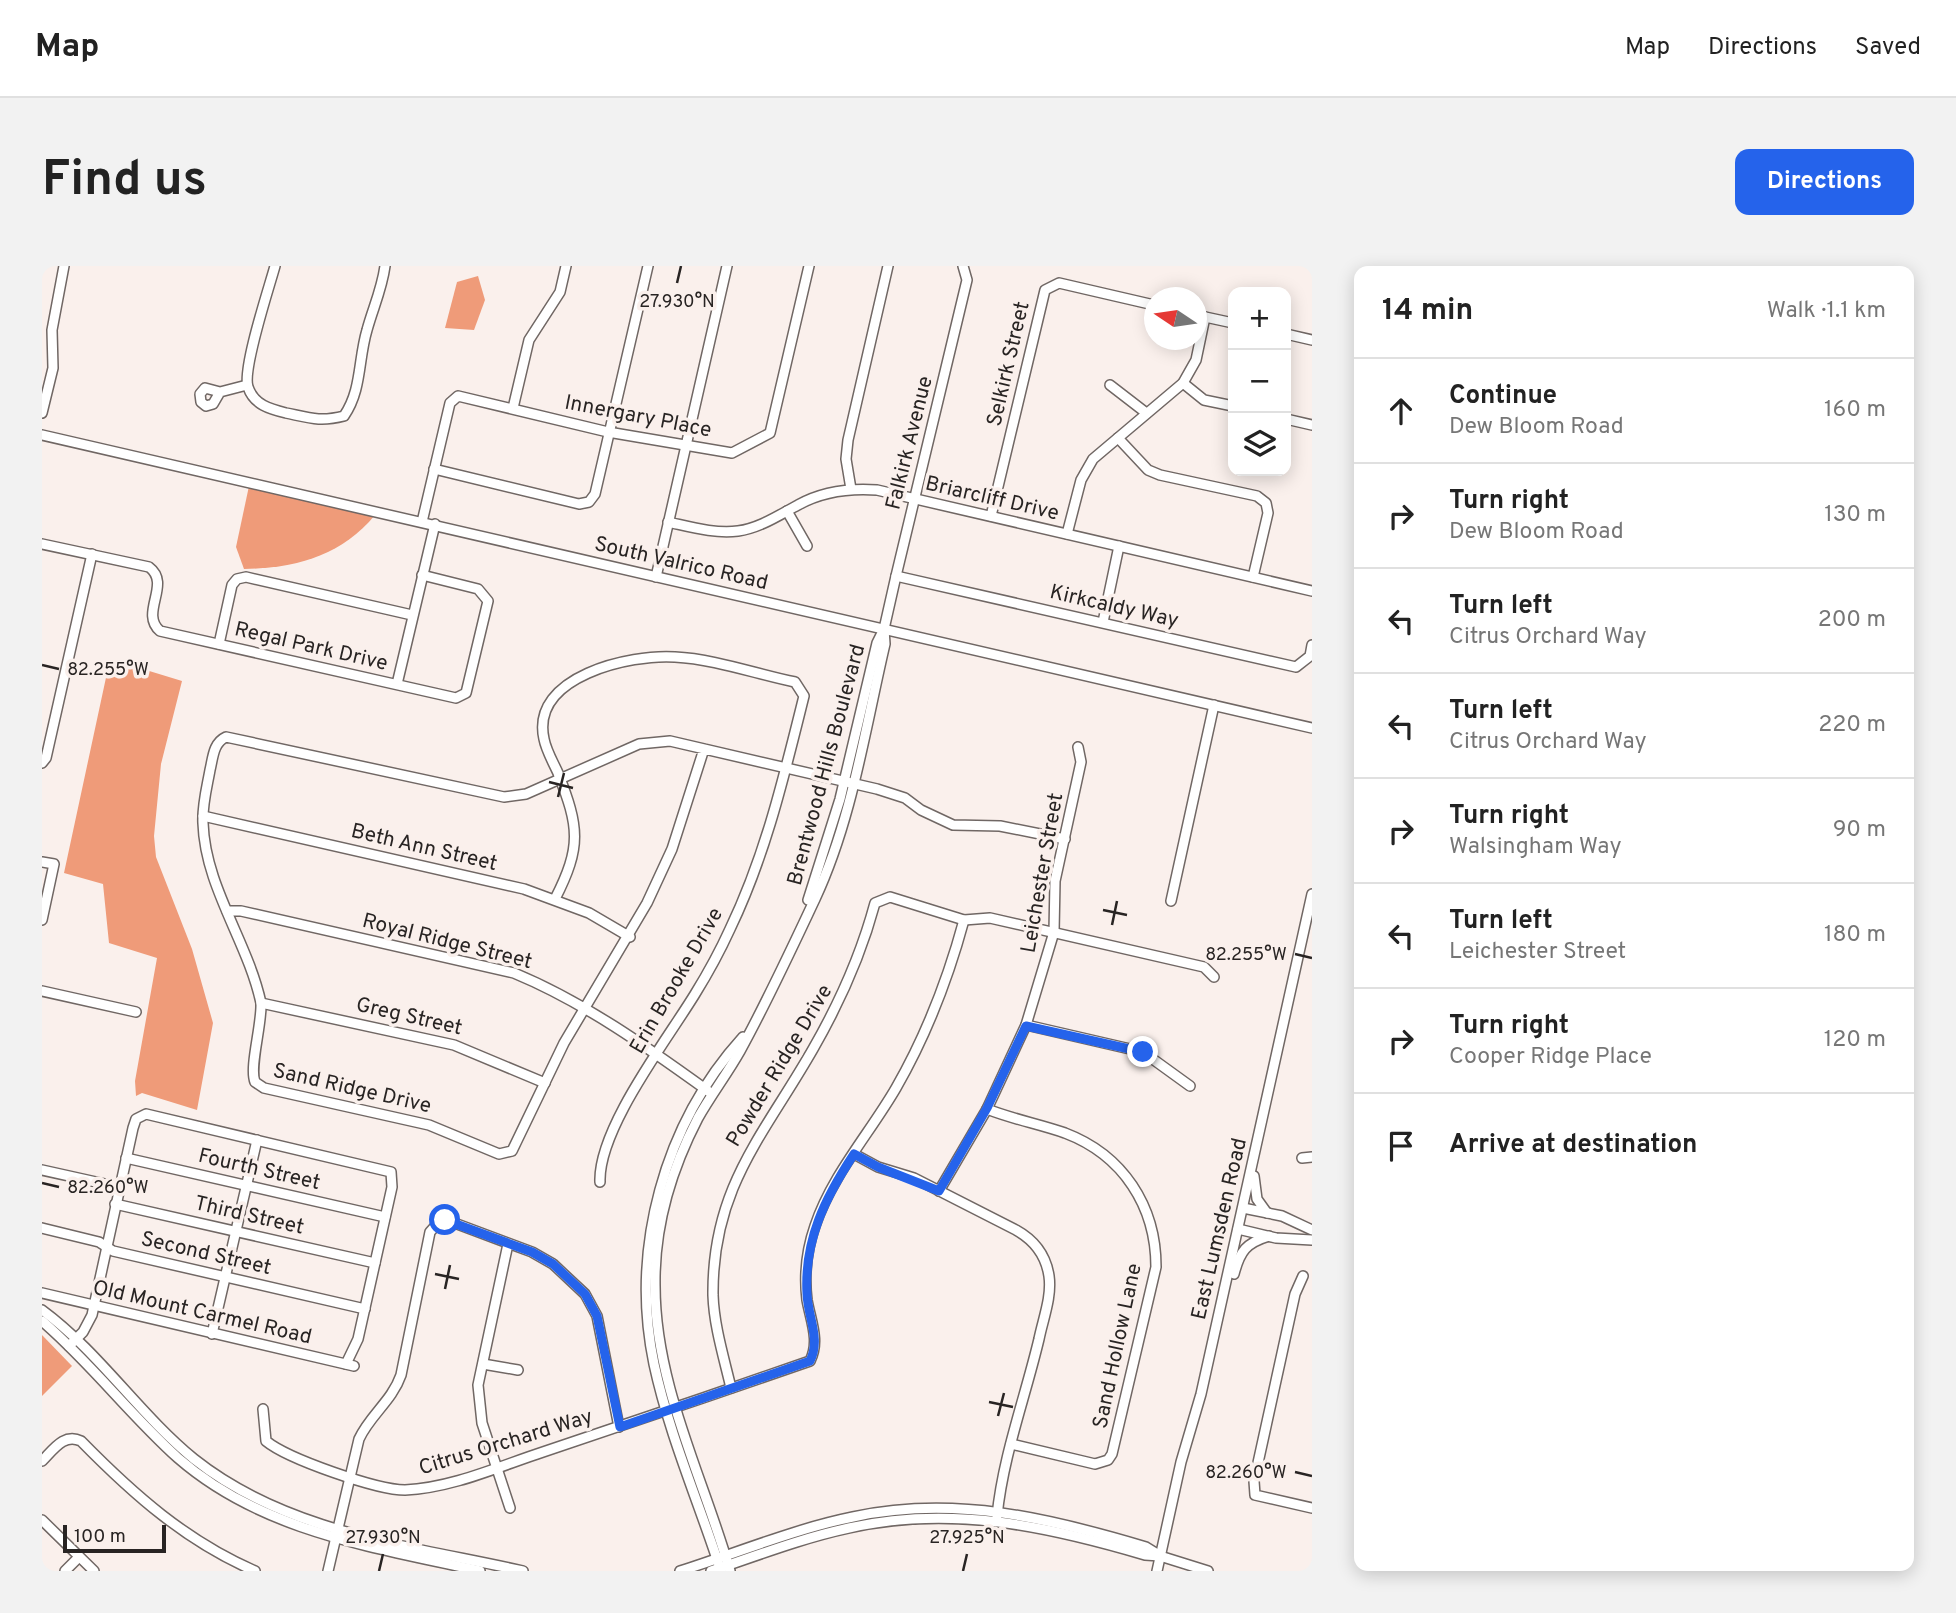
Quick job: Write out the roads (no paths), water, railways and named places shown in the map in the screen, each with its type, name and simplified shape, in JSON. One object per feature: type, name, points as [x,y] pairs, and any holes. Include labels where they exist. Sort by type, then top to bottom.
[{"type":"street","points":[[42,414],[53,368],[52,330],[64,266]]},
{"type":"street","points":[[275,266],[261,309],[247,385],[255,399],[265,408],[323,422],[344,416],[354,402],[366,331],[382,290],[385,266]]},
{"type":"street","points":[[513,408],[529,340],[560,292],[566,266]]},
{"type":"street","points":[[434,469],[579,504],[589,502],[595,494],[648,266]]},
{"type":"street","points":[[656,577],[727,266]]},
{"type":"street","name":"Innergary Place","points":[[422,522],[450,403],[458,396],[608,432],[732,453],[769,433],[809,266]]},
{"type":"street","points":[[851,489],[846,459],[848,440],[888,266]]},
{"type":"street","name":"Falkirk Avenue","points":[[884,629],[967,280],[963,266]]},
{"type":"street","name":"Selkirk Street","points":[[991,516],[1045,290],[1059,283],[1144,303]]},
{"type":"street","points":[[1207,317],[1228,322]]},
{"type":"street","points":[[1291,335],[1312,340]]},
{"type":"street","points":[[1068,534],[1081,480],[1093,459],[1145,412],[1183,383],[1196,360],[1197,350]]},
{"type":"street","points":[[1183,383],[1204,400],[1228,405]]},
{"type":"street","points":[[220,392],[247,385]]},
{"type":"street","points":[[1110,385],[1145,412]]},
{"type":"street","points":[[1291,420],[1312,425]]},
{"type":"street","name":"South Valrico Road","points":[[42,435],[1312,727]]},
{"type":"street","points":[[1118,438],[1148,470],[1257,496],[1266,503],[1268,513],[1253,577]]},
{"type":"street","name":"Briarcliff Drive","points":[[668,522],[704,530],[737,531],[763,524],[815,496],[851,489],[877,490],[1312,590]]},
{"type":"street","points":[[787,511],[807,546]]},
{"type":"street","points":[[397,684],[435,524]]},
{"type":"street","name":"Regal Park Drive","points":[[42,544],[149,567],[156,572],[159,583],[151,616],[153,625],[160,631],[456,698],[466,693],[488,600],[478,589],[422,575]]},
{"type":"street","points":[[1103,622],[1119,545]]},
{"type":"street","points":[[42,763],[46,758],[92,554]]},
{"type":"street","points":[[219,644],[232,586],[237,579],[246,576],[412,615]]},
{"type":"street","name":"Kirkcaldy Way","points":[[896,576],[1296,667],[1310,656],[1312,645]]},
{"type":"street","name":"Brentwood Hills Boulevard","points":[[722,1566],[672,1409],[657,1324],[656,1249],[664,1207],[679,1160],[709,1091],[747,1032],[806,913],[848,783],[877,643],[884,629]]},
{"type":"street","name":"Erin Brooke Drive","points":[[555,899],[571,867],[577,830],[572,808],[543,738],[543,726],[555,693],[564,685],[609,666],[654,656],[679,657],[795,682],[804,696],[761,856],[730,929],[696,993],[631,1096],[599,1165],[600,1182]]},
{"type":"street","points":[[1171,901],[1214,705]]},
{"type":"street","name":"Sand Ridge Drive","points":[[704,749],[672,849],[629,937],[585,1009],[514,1148],[499,1154],[429,1125],[259,1086],[252,1072],[261,1027],[261,1003],[209,860],[203,816],[216,747],[220,740],[228,737],[491,796],[517,796],[639,744],[670,741],[786,768],[848,783],[905,798],[920,810],[953,825],[1000,826],[1065,839]]},
{"type":"street","name":"Leichester Street","points":[[939,1191],[987,1108],[1026,1026],[1054,932],[1055,881],[1082,762],[1078,747]]},
{"type":"street","name":"Beth Ann Street","points":[[203,816],[524,889],[589,914],[629,937]]},
{"type":"street","points":[[42,862],[54,864],[42,920]]},
{"type":"street","name":"East Lumsden Road","points":[[1157,1571],[1219,1314],[1312,894]]},
{"type":"street","name":"Powder Ridge Drive","points":[[731,1388],[719,1341],[713,1295],[718,1240],[728,1197],[747,1153],[813,1050],[848,984],[875,903],[890,897],[964,920],[990,918],[1204,967],[1214,977]]},
{"type":"street","name":"Royal Ridge Street","points":[[228,911],[241,911],[514,973],[547,987],[585,1009],[709,1091]]},
{"type":"street","name":"Citrus Orchard Way","points":[[263,1409],[266,1441],[276,1449],[321,1469],[402,1490],[432,1487],[496,1467],[810,1361],[817,1348],[807,1297],[809,1250],[824,1205],[917,1049],[949,975],[964,920]]},
{"type":"street","points":[[42,991],[136,1013]]},
{"type":"street","name":"Greg Street","points":[[261,1003],[454,1045],[545,1083]]},
{"type":"street","points":[[1026,1026],[1143,1052],[1190,1086]]},
{"type":"street","name":"Sand Hollow Lane","points":[[987,1108],[1065,1133],[1108,1156],[1128,1177],[1146,1208],[1156,1242],[1156,1267],[1112,1454],[1108,1460],[1095,1464],[1011,1444]]},
{"type":"street","points":[[72,1343],[88,1324],[94,1306],[134,1123],[139,1116],[146,1114],[391,1172],[393,1181],[365,1309]]},
{"type":"street","points":[[212,1334],[257,1140]]},
{"type":"street","points":[[854,1154],[878,1167],[939,1191],[1023,1234],[1037,1247],[1047,1267],[1047,1301],[1027,1394],[1011,1444],[997,1516]]},
{"type":"street","name":"Fourth Street","points":[[125,1158],[385,1217]]},
{"type":"street","points":[[1253,1163],[1257,1199],[1267,1213]]},
{"type":"street","points":[[42,1170],[105,1184],[118,1192]]},
{"type":"street","name":"Third Street","points":[[115,1204],[375,1263]]},
{"type":"street","points":[[1243,1208],[1267,1213],[1312,1230]]},
{"type":"street","points":[[328,1571],[364,1428],[388,1403],[401,1375],[432,1228],[441,1221],[449,1221],[553,1264],[585,1294],[597,1316],[620,1427]]},
{"type":"street","name":"Second Street","points":[[42,1228],[226,1277],[365,1309]]},
{"type":"street","points":[[1238,1229],[1269,1236],[1312,1240]]},
{"type":"street","points":[[1219,1314],[1228,1299],[1241,1252],[1251,1242],[1269,1236]]},
{"type":"street","points":[[508,1244],[483,1364],[478,1404],[510,1508]]},
{"type":"street","points":[[1303,1276],[1296,1294],[1254,1482],[1255,1496],[1312,1508]]},
{"type":"street","name":"Old Mount Carmel Road","points":[[42,1293],[350,1365],[365,1309]]},
{"type":"street","points":[[42,1310],[160,1440],[196,1472],[260,1511],[480,1571]]},
{"type":"street","points":[[42,1321],[72,1343]]},
{"type":"street","points":[[483,1364],[519,1370]]},
{"type":"street","points":[[42,1461],[63,1441],[77,1439],[166,1520],[210,1549],[256,1571]]},
{"type":"street","points":[[680,1571],[722,1566],[813,1527],[864,1515],[936,1508],[1072,1525],[1146,1547],[1160,1556],[1208,1571]]},
{"type":"street","points":[[42,1520],[94,1571]]},
{"type":"street","points":[[337,1533],[523,1571]]},
{"type":"street","points":[[65,1571],[79,1558]]}]
